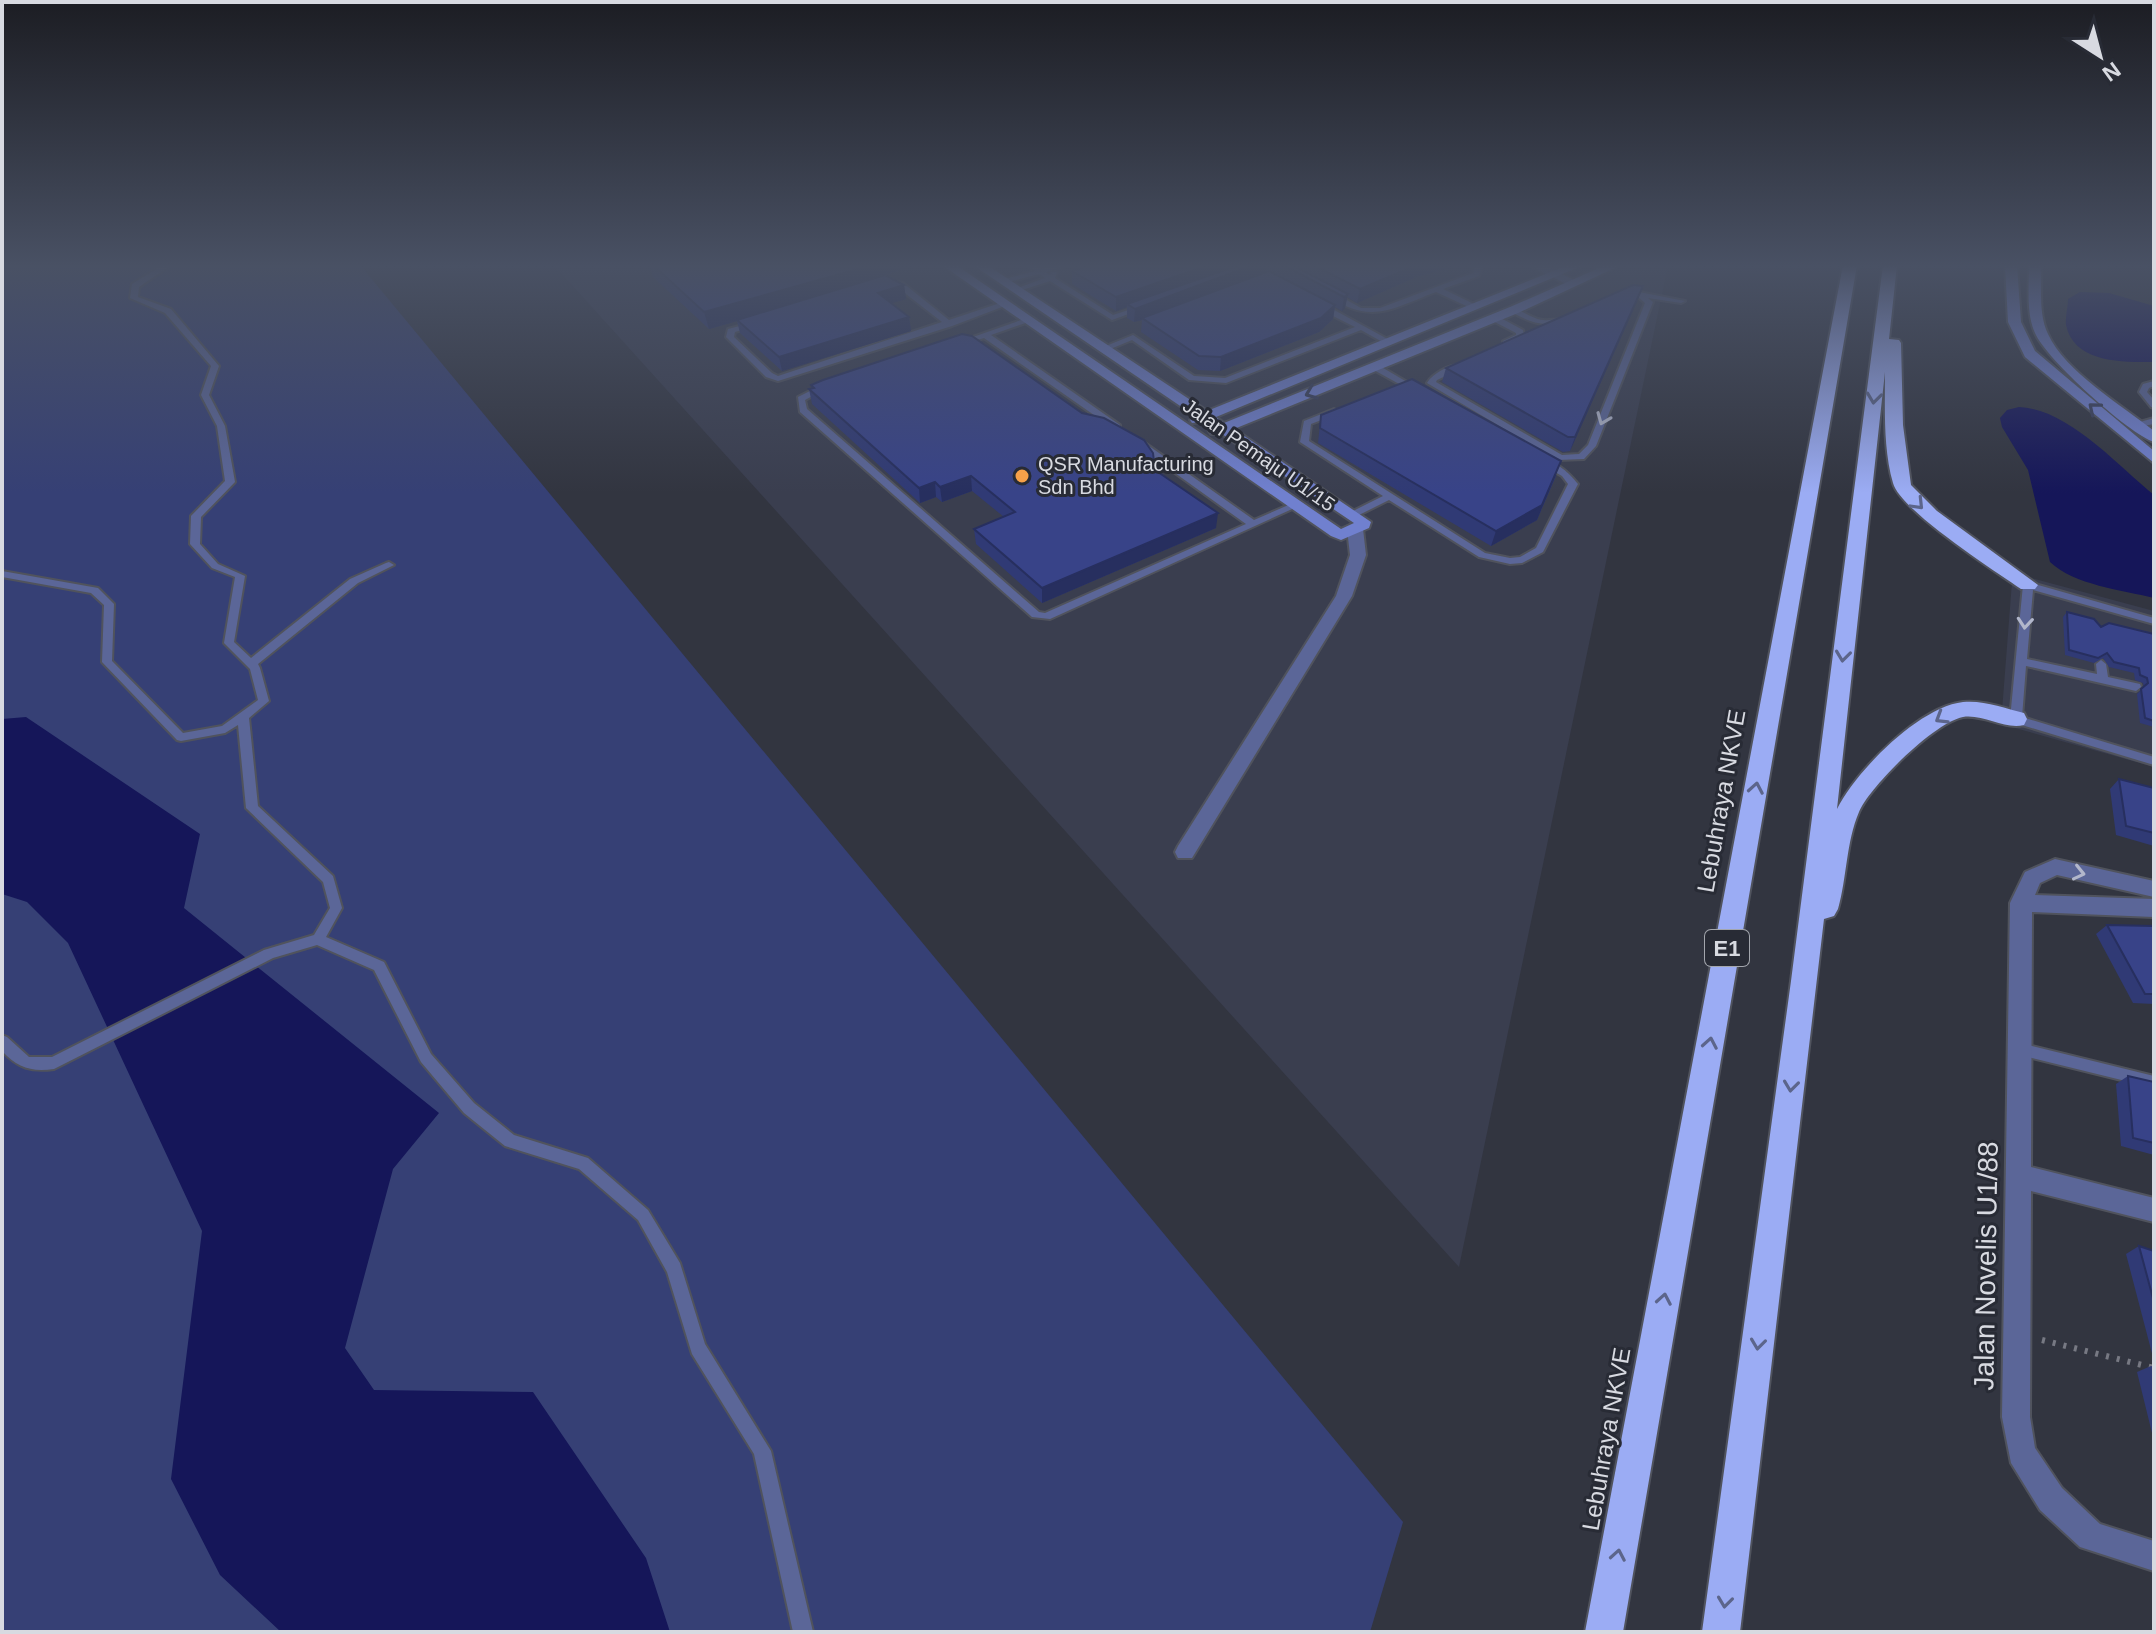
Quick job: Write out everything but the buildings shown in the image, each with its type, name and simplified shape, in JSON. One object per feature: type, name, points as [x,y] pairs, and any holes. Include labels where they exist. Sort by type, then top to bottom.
[{"type":"highway","name":"Lebuhraya NKVE","points":[[1604,1632],[1836,341]]},
{"type":"highway","points":[[1721,1632],[1882,341]]},
{"type":"highway","points":[[1892,341],[1894,425],[1902,486],[1930,515],[2028,585]]},
{"type":"highway","points":[[1804,981],[1830,893],[1846,811],[1858,791],[1935,721],[1953,711],[1978,709],[2016,719]]},
{"type":"street","name":"Jalan Pemaju U1/15","points":[[1061,341],[1341,535],[1354,522],[1095,341]]},
{"type":"street","points":[[1200,438],[1438,341]]},
{"type":"street","points":[[2021,341],[2030,354],[2154,459]]},
{"type":"street","points":[[2046,341],[2053,354],[2154,438]]},
{"type":"street","points":[[1183,426],[1389,342]]},
{"type":"street","points":[[1185,852],[1344,596],[1358,555],[1354,522]]},
{"type":"street","points":[[2154,889],[2055,867],[2032,878],[2021,903],[2154,908]]},
{"type":"street","name":"Jalan Novelis U1/88","points":[[2021,903],[2016,1417],[2021,1453],[2051,1499],[2091,1536],[2154,1556]]},
{"type":"street","points":[[2019,1176],[2154,1210]]},
{"type":"lane","points":[[2,574],[94,590],[109,604],[107,662],[181,737],[225,729],[264,701],[255,668],[229,643],[240,576],[215,566],[195,544],[196,516],[230,482],[221,426],[205,395],[215,366],[194,341]]},
{"type":"lane","points":[[734,341],[769,375],[778,379],[898,341]]},
{"type":"lane","points":[[952,346],[967,341]]},
{"type":"lane","points":[[995,341],[1253,524]]},
{"type":"lane","points":[[1105,348],[1122,341]]},
{"type":"lane","points":[[1139,341],[1192,378],[1226,381],[1325,341]]},
{"type":"lane","points":[[1491,350],[1509,341]]},
{"type":"lane","points":[[1463,364],[1434,378],[1431,383],[1560,458],[1581,457],[1592,446],[1633,341]]},
{"type":"lane","points":[[1375,367],[1430,398]]},
{"type":"lane","points":[[1390,389],[1403,383]]},
{"type":"lane","points":[[2154,383],[2146,386],[2143,392],[2154,405]]},
{"type":"lane","points":[[836,384],[801,399],[803,410],[1036,615],[1055,614],[1296,505]]},
{"type":"lane","points":[[1348,406],[1307,423],[1304,442],[1482,555],[1522,560],[1540,550],[1573,484],[1565,474],[1538,459]]},
{"type":"lane","points":[[2137,424],[2154,421]]},
{"type":"lane","points":[[1354,522],[1389,497]]},
{"type":"lane","points":[[251,664],[354,581],[389,565]]},
{"type":"lane","points":[[2154,621],[2099,609],[2028,585],[2016,719],[2154,761]]},
{"type":"lane","points":[[2021,661],[2136,687]]},
{"type":"lane","points":[[2101,664],[2103,679]]},
{"type":"lane","points":[[243,717],[252,808],[329,880],[336,908],[318,939]]},
{"type":"lane","points":[[2,1041],[20,1060],[34,1066],[54,1063],[269,954],[318,939],[379,966],[426,1058],[469,1108],[510,1141],[583,1163],[643,1215],[674,1269],[698,1348],[762,1451],[803,1632]]},
{"type":"lane","points":[[2020,1049],[2154,1082]]},
{"type":"path","points":[[2017,1334],[2154,1368]]},
{"type":"shaded area","points":[[2,341],[423,341],[1403,1522],[1370,1632],[2,1632]]},
{"type":"shaded area","points":[[623,341],[1652,341],[1459,1267]]},
{"type":"shaded area","points":[[2074,341],[2154,341],[2154,362],[2116,361],[2090,354]]},
{"type":"shaded area","points":[[2019,407],[2055,417],[2073,428],[2154,495],[2154,598],[2085,581],[2050,562],[2028,470],[2002,427],[2000,418],[2007,410]]},
{"type":"shaded area","points":[[2031,578],[2154,611],[2154,767],[2001,724],[2012,582]]},
{"type":"shaded area","points":[[26,717],[200,834],[184,908],[439,1113],[393,1169],[345,1348],[374,1390],[533,1392],[646,1558],[670,1632],[281,1632],[220,1575],[171,1479],[202,1231],[68,943],[27,902],[2,894],[2,719]]},
{"type":"place","name":"QSR Manufacturing Sdn Bhd","points":[[1022,476]]}]
